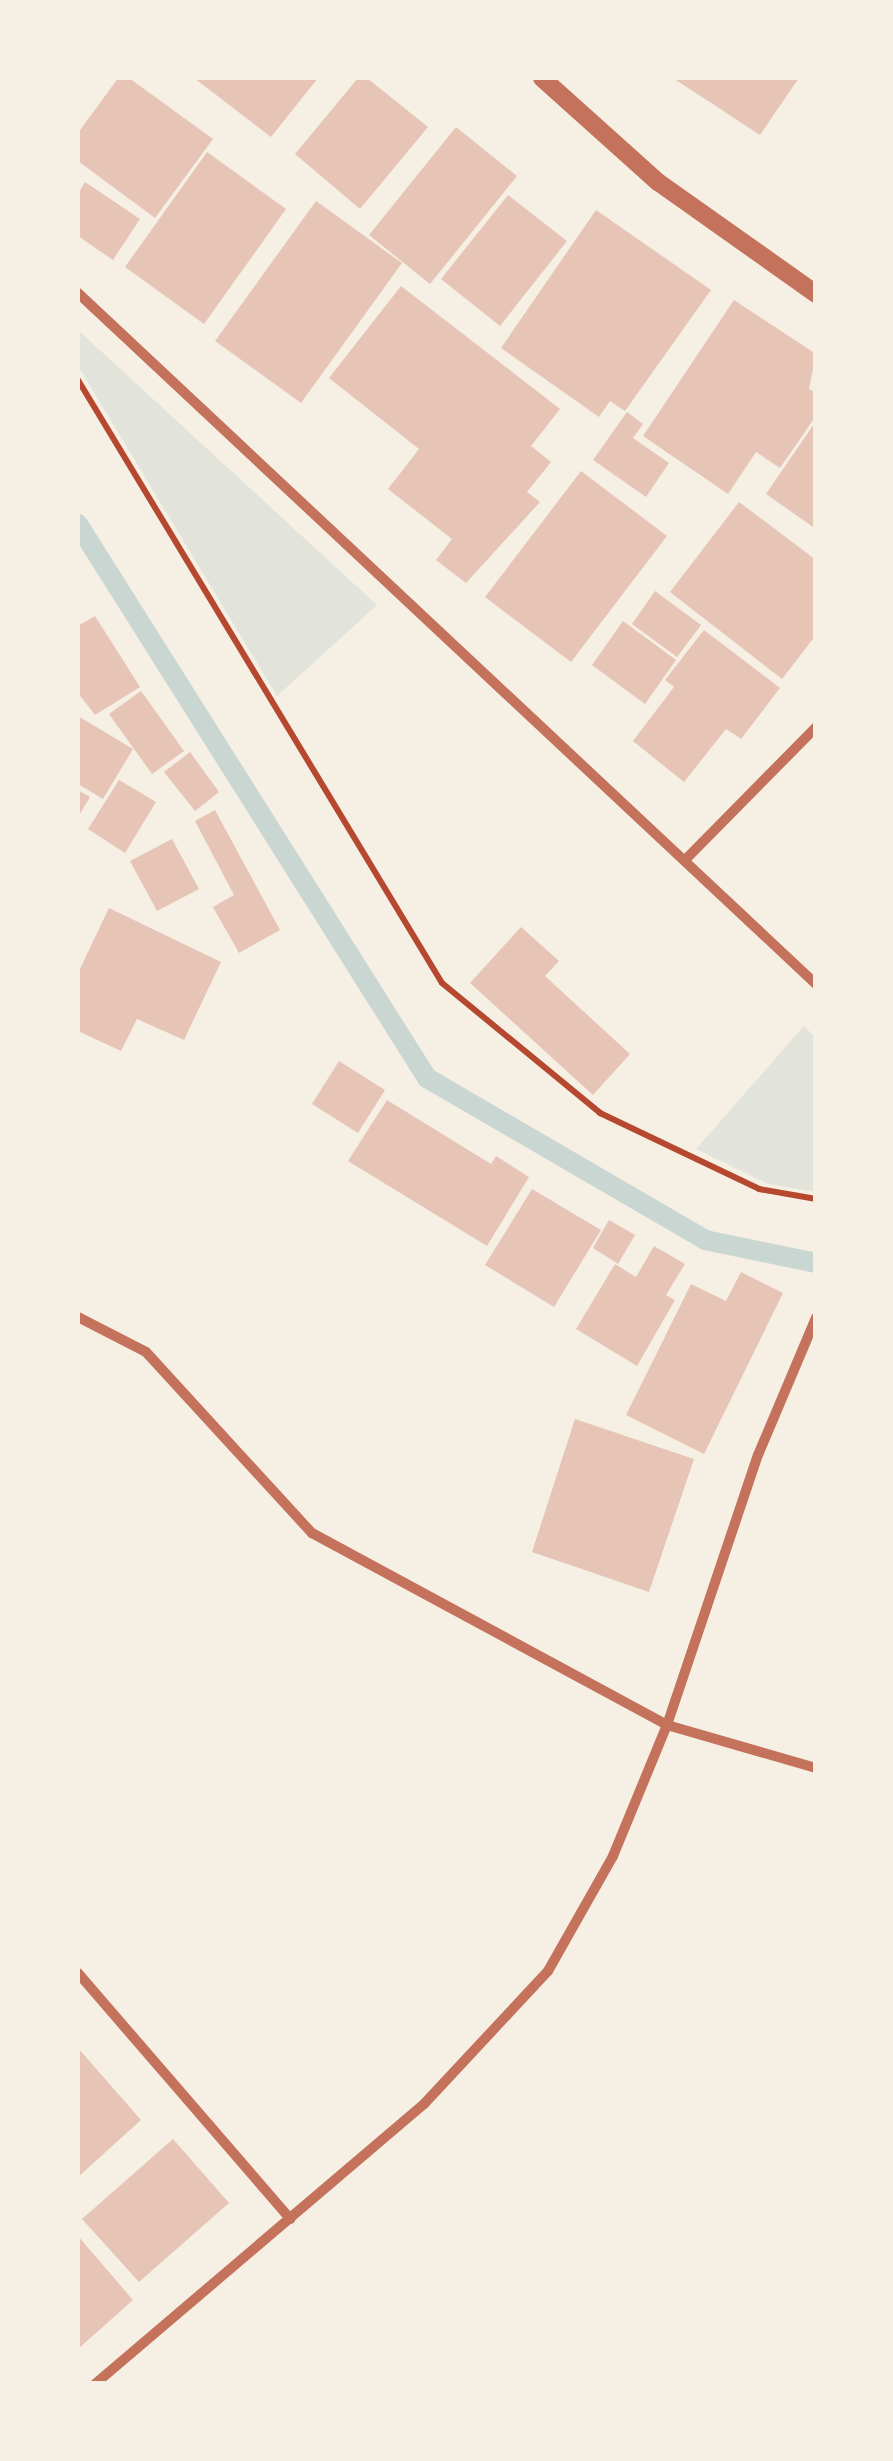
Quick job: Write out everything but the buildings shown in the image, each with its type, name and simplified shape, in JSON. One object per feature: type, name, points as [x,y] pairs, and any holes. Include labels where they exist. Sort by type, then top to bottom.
[{"type":"street","points":[[542,78],[658,182],[816,294]]},
{"type":"street","points":[[78,294],[687,858],[816,984]]},
{"type":"street","points":[[687,858],[816,727]]},
{"type":"street","points":[[78,1317],[146,1352],[312,1533],[667,1726],[816,1768]]},
{"type":"street","points":[[95,2384],[424,2104],[548,1971],[612,1856],[667,1726],[758,1455],[816,1318]]},
{"type":"street","points":[[78,1973],[290,2219]]},
{"type":"path","points":[[78,380],[442,983],[600,1114],[759,1189],[816,1199]]},
{"type":"shaded area","points":[[78,330],[377,605],[277,696],[78,366]]},
{"type":"shaded area","points":[[804,1026],[815,1037],[815,1192],[768,1184],[696,1149]]},
{"type":"waterway","points":[[78,524],[427,1078],[705,1240],[816,1263]]}]
